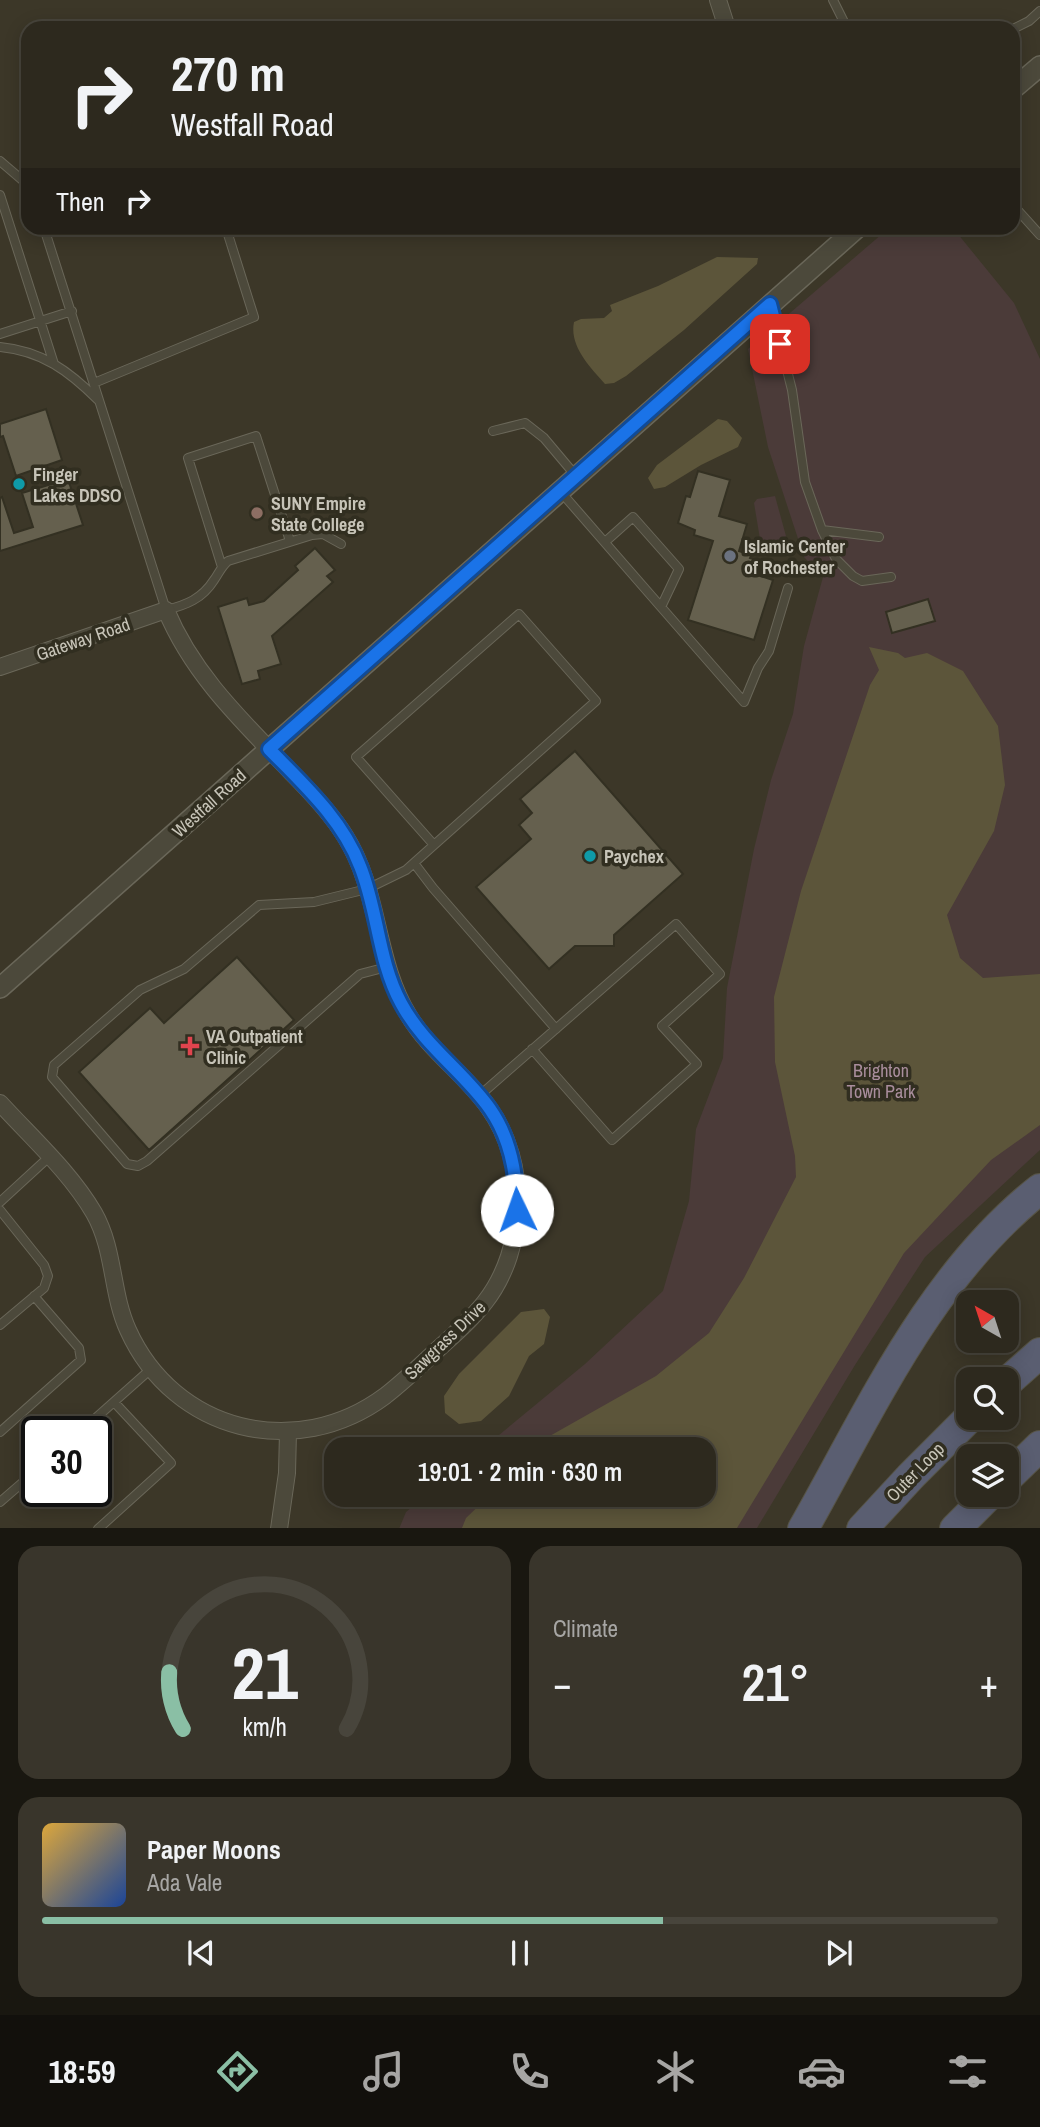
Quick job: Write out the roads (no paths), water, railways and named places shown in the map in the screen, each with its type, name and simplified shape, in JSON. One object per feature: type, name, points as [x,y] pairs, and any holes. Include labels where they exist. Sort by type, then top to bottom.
[{"type":"highway","points":[[803,1528],[931,1308],[979,1247],[1040,1189]]},
{"type":"highway","points":[[1019,1372],[1040,1353]]},
{"type":"highway","name":"Outer Loop","points":[[862,1528],[956,1430]]},
{"type":"highway","points":[[1019,1466],[1040,1446]]},
{"type":"highway","points":[[955,1528],[977,1507]]},
{"type":"street","points":[[718,0],[725,21]]},
{"type":"street","points":[[1020,83],[1040,66]]},
{"type":"street","name":"Westfall Road","points":[[0,988],[849,235]]},
{"type":"street","name":"Gateway Road","points":[[0,667],[166,610]]},
{"type":"street","name":"Sawgrass Drive","points":[[0,1102],[76,1186],[94,1214],[110,1252],[126,1326],[152,1368],[188,1403],[206,1414],[247,1428],[288,1432],[330,1425],[350,1418],[370,1407],[405,1380],[466,1324],[486,1301],[499,1280],[514,1233],[517,1189],[512,1158],[502,1130],[479,1096],[414,1025],[396,993],[361,868],[343,833],[312,794],[220,699],[191,661],[166,610]]},
{"type":"street","points":[[279,1528],[287,1473],[288,1432]]},
{"type":"lane","points":[[833,0],[844,21]]},
{"type":"lane","points":[[1020,26],[1040,11]]},
{"type":"lane","points":[[0,161],[21,180]]},
{"type":"lane","points":[[0,195],[54,364]]},
{"type":"lane","points":[[1020,213],[1040,235]]},
{"type":"lane","points":[[46,235],[166,610],[185,605],[205,592],[228,561],[290,541],[323,534],[341,544]]},
{"type":"lane","points":[[94,383],[254,317],[228,235]]},
{"type":"lane","points":[[770,304],[792,390],[805,482],[822,530],[836,559],[853,576],[862,581],[891,577]]},
{"type":"lane","points":[[0,334],[72,312]]},
{"type":"lane","points":[[0,347],[24,349],[54,364],[80,382],[100,402]]},
{"type":"lane","points":[[493,431],[525,423],[544,438],[576,476]]},
{"type":"lane","points":[[222,567],[188,458],[256,436],[290,541]]},
{"type":"lane","points":[[560,491],[744,702],[758,668],[769,652],[788,589]]},
{"type":"lane","points":[[605,542],[633,517],[679,569],[661,607]]},
{"type":"lane","points":[[822,530],[879,537]]},
{"type":"lane","points":[[387,967],[360,974],[147,1161],[138,1166],[127,1164],[52,1077],[54,1065],[141,990],[184,969],[259,905],[314,902],[367,889],[390,879],[414,863],[596,701],[519,614],[356,757],[434,845]]},
{"type":"lane","points":[[414,863],[556,1029]]},
{"type":"lane","points":[[479,1096],[532,1049],[676,924],[720,974],[662,1026],[697,1064],[612,1140],[532,1049]]},
{"type":"lane","points":[[0,1202],[49,1157]]},
{"type":"lane","points":[[0,1210],[35,1253],[48,1276],[44,1288],[0,1325]]},
{"type":"lane","points":[[0,1433],[81,1360],[79,1348],[34,1296]]},
{"type":"lane","points":[[98,1416],[152,1368]]},
{"type":"lane","points":[[98,1528],[171,1463],[114,1402]]},
{"type":"lane","points":[[0,1502],[21,1484]]},
{"type":"place","name":"Finger Lakes DDSO","points":[[19,484]]},
{"type":"place","name":"SUNY Empire State College","points":[[257,513]]},
{"type":"place","name":"Islamic Center of Rochester","points":[[730,556]]},
{"type":"place","name":"Paychex","points":[[590,856]]},
{"type":"place","name":"VA Outpatient Clinic","points":[[190,1046]]},
{"type":"park label","name":"Brighton Town Park","points":[[881,1080]]}]
